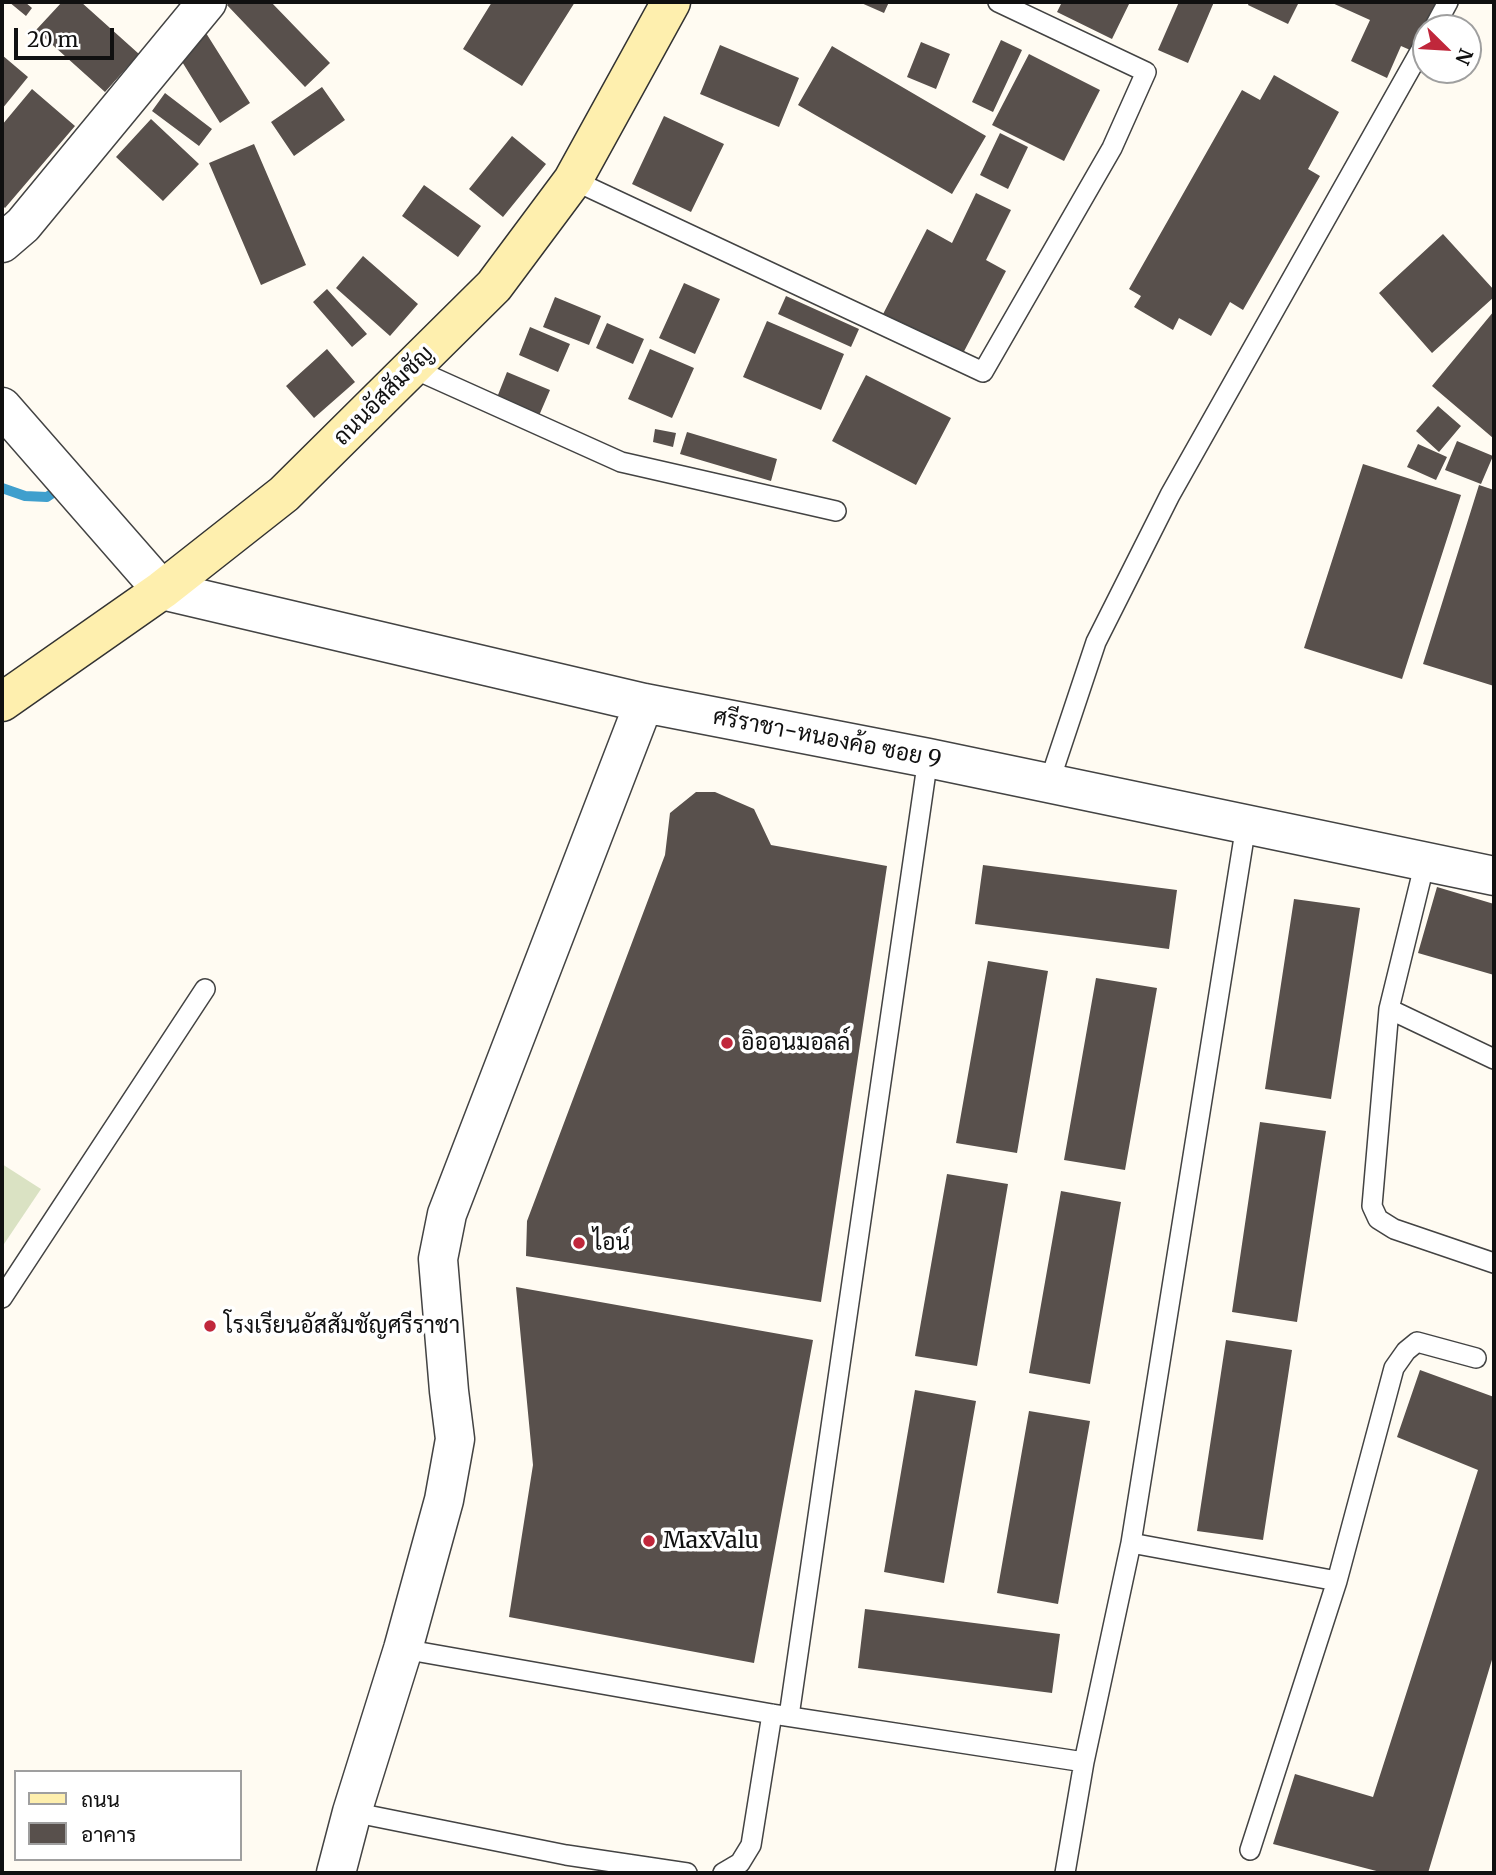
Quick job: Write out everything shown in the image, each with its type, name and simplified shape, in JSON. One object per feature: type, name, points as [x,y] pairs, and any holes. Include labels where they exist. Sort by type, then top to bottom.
[{"type":"main road","name":"ถนนอัสสัมชัญ","points":[[2,702],[162,590],[285,494],[494,286],[573,180],[671,2]]},
{"type":"street","points":[[2,243],[23,225],[207,2]]},
{"type":"street","points":[[2,407],[162,590]]},
{"type":"street","name":"ศรีราชา-หนองค้อ ซอย 9","points":[[162,590],[645,704],[928,758],[1494,876]]},
{"type":"street","points":[[336,1873],[444,1500],[455,1439],[438,1259],[447,1214],[645,704]]},
{"type":"lane","points":[[573,180],[983,372],[1112,148],[1146,72],[998,2]]},
{"type":"lane","points":[[1049,783],[1096,642],[1170,495],[1412,66]]},
{"type":"lane","points":[[412,368],[621,463],[836,511]]},
{"type":"lane","points":[[723,1873],[740,1863],[751,1844],[780,1715],[928,758]]},
{"type":"lane","points":[[1065,1873],[1084,1762],[1131,1542],[1247,825]]},
{"type":"lane","points":[[1425,862],[1389,1009],[1371,1206],[1386,1226],[1494,1263]]},
{"type":"lane","points":[[2,1298],[205,989]]},
{"type":"lane","points":[[1389,1009],[1494,1059]]},
{"type":"lane","points":[[1250,1850],[1337,1581],[1394,1368],[1406,1351],[1418,1342],[1476,1358]]},
{"type":"lane","points":[[1131,1542],[1337,1581]]},
{"type":"lane","points":[[402,1649],[780,1715],[1084,1762]]},
{"type":"lane","points":[[352,1812],[566,1855],[688,1873]]},
{"type":"lane","points":[[555,1873],[566,1855]]},
{"type":"green space","points":[[2,1164],[41,1189],[2,1247]]},
{"type":"building","points":[[9,2],[25,2],[32,8],[26,16]]},
{"type":"building","points":[[62,2],[81,2],[139,54],[105,92],[36,30]]},
{"type":"building","points":[[230,2],[271,2],[330,63],[305,87],[227,5]]},
{"type":"building","points":[[492,2],[575,2],[522,86],[463,49]]},
{"type":"building","points":[[859,2],[889,2],[884,13]]},
{"type":"building","points":[[1062,2],[1130,2],[1112,39],[1057,12]]},
{"type":"building","points":[[1179,2],[1214,2],[1188,63],[1158,50]]},
{"type":"building","points":[[1249,2],[1299,2],[1288,24],[1248,5]]},
{"type":"building","points":[[1330,2],[1440,2],[1435,14],[1412,14],[1412,51],[1401,46],[1387,78],[1351,61],[1370,20]]},
{"type":"building","points":[[206,33],[250,103],[220,123],[176,52]]},
{"type":"building","points":[[1001,40],[1022,50],[993,112],[972,102]]},
{"type":"building","points":[[921,42],[950,54],[936,89],[907,77]]},
{"type":"building","points":[[720,45],[799,78],[779,127],[700,94]]},
{"type":"building","points":[[832,46],[986,136],[952,194],[798,105]]},
{"type":"building","points":[[1029,54],[1100,90],[1064,161],[992,125]]},
{"type":"building","points":[[2,55],[28,77],[2,109]]},
{"type":"building","points":[[1274,75],[1339,112],[1308,169],[1320,176],[1243,310],[1230,302],[1211,336],[1179,318],[1173,330],[1134,307],[1141,296],[1129,289],[1242,90],[1260,100]]},
{"type":"building","points":[[322,87],[345,120],[294,156],[271,122]]},
{"type":"building","points":[[32,89],[75,126],[5,208],[2,205],[2,125]]},
{"type":"building","points":[[165,93],[212,129],[199,146],[152,111]]},
{"type":"building","points":[[664,116],[724,144],[691,212],[632,184]]},
{"type":"building","points":[[151,119],[199,164],[163,201],[116,157]]},
{"type":"building","points":[[1000,133],[1028,147],[1008,189],[980,175]]},
{"type":"building","points":[[512,136],[546,164],[503,217],[469,189]]},
{"type":"building","points":[[254,144],[306,265],[261,285],[209,163]]},
{"type":"building","points":[[424,185],[481,226],[458,257],[402,216]]},
{"type":"building","points":[[976,193],[1011,210],[986,260],[1006,271],[960,359],[881,318],[927,229],[952,243]]},
{"type":"building","points":[[1443,234],[1494,290],[1494,297],[1432,353],[1379,293]]},
{"type":"building","points":[[363,256],[418,304],[390,336],[336,288]]},
{"type":"building","points":[[684,283],[720,299],[695,354],[659,338]]},
{"type":"building","points":[[327,289],[367,334],[352,347],[313,302]]},
{"type":"building","points":[[786,296],[859,329],[851,347],[778,314]]},
{"type":"building","points":[[555,297],[601,316],[589,345],[543,327]]},
{"type":"building","points":[[1494,311],[1494,436],[1493,438],[1432,386]]},
{"type":"building","points":[[767,321],[844,354],[821,410],[743,377]]},
{"type":"building","points":[[607,323],[644,339],[633,364],[596,348]]},
{"type":"building","points":[[530,327],[570,344],[558,372],[519,355]]},
{"type":"building","points":[[327,349],[355,382],[314,418],[286,386]]},
{"type":"building","points":[[650,349],[694,368],[672,418],[628,399]]},
{"type":"building","points":[[507,372],[550,390],[538,418],[496,400]]},
{"type":"building","points":[[866,375],[951,418],[916,485],[832,441]]},
{"type":"building","points":[[1438,406],[1461,426],[1439,452],[1416,431]]},
{"type":"building","points":[[655,429],[676,433],[673,447],[653,442]]},
{"type":"building","points":[[687,432],[777,459],[771,481],[680,454]]},
{"type":"building","points":[[1457,441],[1493,456],[1481,484],[1445,470]]},
{"type":"building","points":[[1418,444],[1447,457],[1436,480],[1407,467]]},
{"type":"building","points":[[1363,464],[1461,495],[1402,679],[1304,648]]},
{"type":"building","points":[[1479,485],[1494,490],[1494,686],[1423,664]]},
{"type":"building","name":"อิออนมอลล์","points":[[696,792],[715,792],[754,809],[771,845],[887,866],[821,1302],[526,1256],[527,1221],[665,855],[670,813]]},
{"type":"building","points":[[983,865],[1177,890],[1169,949],[975,924]]},
{"type":"building","points":[[1437,887],[1494,904],[1494,975],[1418,953]]},
{"type":"building","points":[[1294,899],[1360,908],[1331,1099],[1265,1089]]},
{"type":"building","points":[[988,961],[1048,971],[1017,1153],[956,1143]]},
{"type":"building","points":[[1096,978],[1157,988],[1125,1170],[1064,1160]]},
{"type":"building","points":[[1260,1122],[1326,1131],[1297,1322],[1232,1312]]},
{"type":"building","points":[[947,1174],[1008,1184],[977,1366],[915,1356]]},
{"type":"building","points":[[1061,1191],[1121,1202],[1090,1384],[1029,1373]]},
{"type":"building","name":"MaxValu","points":[[516,1287],[813,1340],[754,1663],[509,1617],[533,1465]]},
{"type":"building","points":[[1226,1340],[1292,1350],[1263,1540],[1197,1531]]},
{"type":"building","points":[[1420,1370],[1494,1397],[1494,1653],[1428,1873],[1384,1873],[1273,1844],[1295,1774],[1373,1797],[1478,1470],[1397,1437]]},
{"type":"building","points":[[915,1390],[976,1401],[944,1583],[884,1572]]},
{"type":"building","points":[[1029,1411],[1090,1421],[1058,1604],[997,1593]]},
{"type":"building","points":[[865,1609],[1060,1634],[1052,1693],[858,1668]]},
{"type":"waterway","points":[[2,488],[25,496],[47,497],[63,486]]},
{"type":"place","name":"อิออนมอลล์","points":[[727,1043]]},
{"type":"place","name":"ไอน์","points":[[579,1243]]},
{"type":"place","name":"โรงเรียนอัสสัมชัญศรีราชา","points":[[210,1326]]},
{"type":"place","name":"MaxValu","points":[[649,1541]]}]
